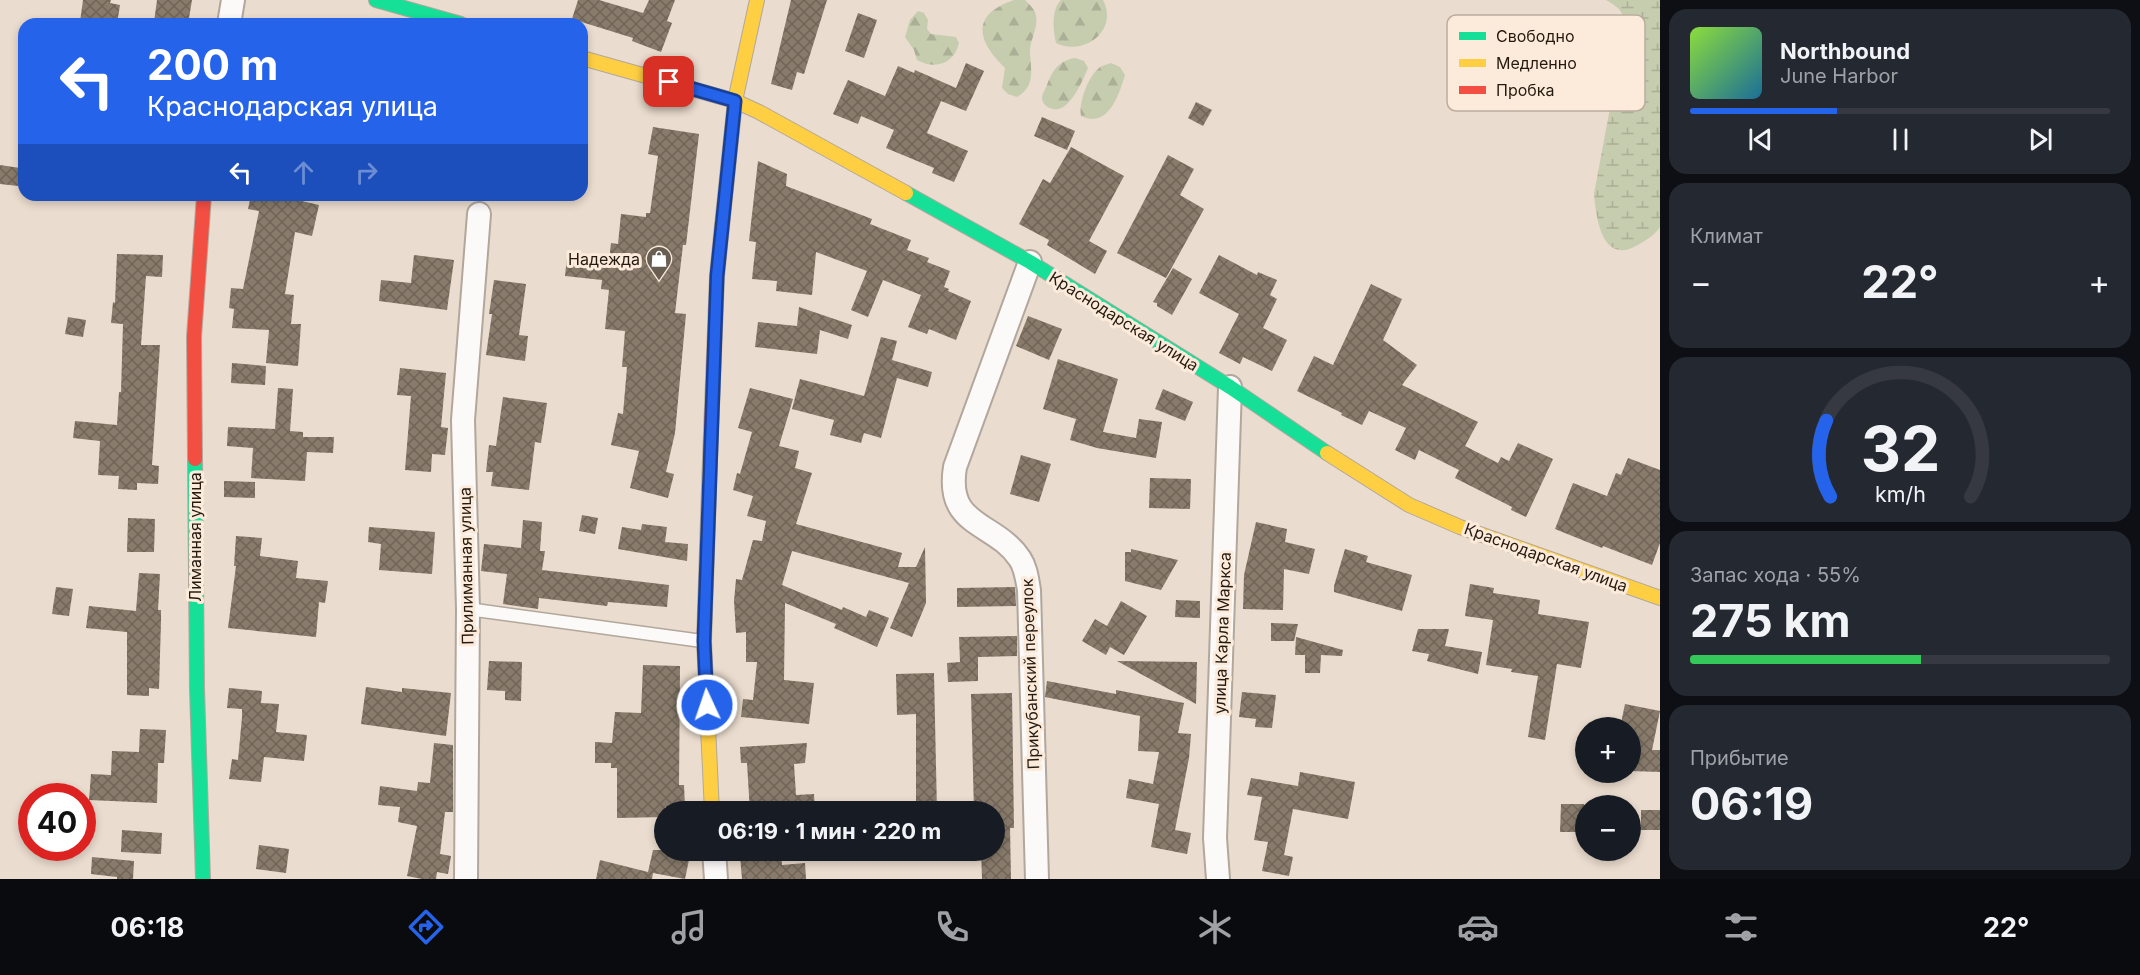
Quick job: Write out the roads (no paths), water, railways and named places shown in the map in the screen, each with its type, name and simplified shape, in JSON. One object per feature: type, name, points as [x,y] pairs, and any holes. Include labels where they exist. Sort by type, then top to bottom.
[{"type":"street","points":[[230,18],[233,0]]},
{"type":"street","points":[[376,0],[440,18]]},
{"type":"street","points":[[711,801],[704,641],[717,276],[735,101],[757,0]]},
{"type":"street","name":"Краснодарская улица","points":[[588,60],[735,101],[781,122],[1030,262],[1230,387],[1359,475],[1409,505],[1460,527],[1660,598]]},
{"type":"street","name":"Лиманная улица","points":[[203,879],[196,689],[194,337],[204,201]]},
{"type":"street","name":"Прилиманная улица","points":[[466,879],[468,609],[463,420],[479,214]]},
{"type":"street","name":"Прикубанский переулок","points":[[1030,262],[953,477],[957,500],[962,510],[970,519],[1013,550],[1026,570],[1029,590],[1037,879]]},
{"type":"street","name":"улица Карла Маркса","points":[[1218,879],[1215,838],[1230,387]]},
{"type":"street","points":[[715,861],[716,879]]},
{"type":"lane","points":[[468,609],[704,641]]},
{"type":"place","name":"Надежда","points":[[659,282]]}]
